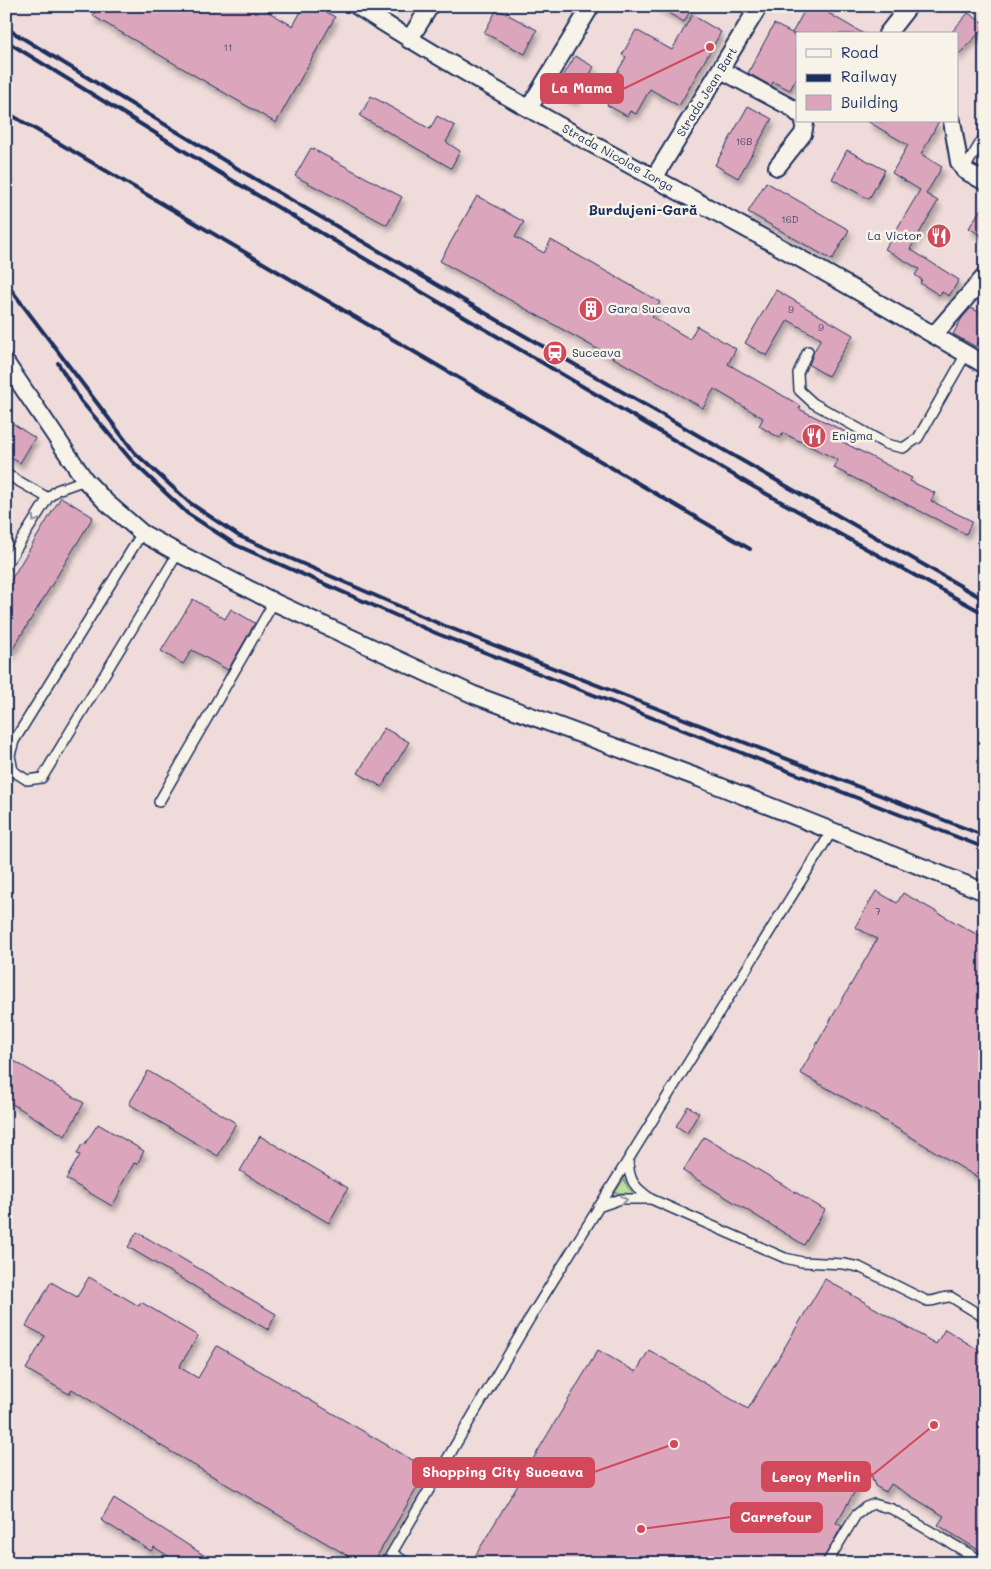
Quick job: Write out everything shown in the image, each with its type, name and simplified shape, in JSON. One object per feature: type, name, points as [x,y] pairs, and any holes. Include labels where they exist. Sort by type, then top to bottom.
[{"type":"street","name":"Strada Nicolae Iorga","points":[[357,6],[409,40],[769,241],[985,365]]},
{"type":"street","points":[[409,40],[430,6]]},
{"type":"street","points":[[529,108],[591,6]]},
{"type":"street","name":"Strada Jean Bart","points":[[654,178],[722,70],[759,6]]},
{"type":"street","points":[[889,32],[908,6]]},
{"type":"street","points":[[722,70],[796,112]]},
{"type":"street","points":[[777,167],[803,134],[804,122]]},
{"type":"street","points":[[952,122],[959,162],[964,170],[984,180]]},
{"type":"street","points":[[934,335],[985,276]]},
{"type":"street","points":[[6,364],[85,480],[126,521],[142,533],[178,553],[274,602],[474,695],[699,778],[985,892]]},
{"type":"lane","points":[[964,170],[985,135]]},
{"type":"lane","points":[[808,351],[798,373],[799,390],[813,402],[886,444],[903,448],[918,438],[966,354]]},
{"type":"lane","points":[[6,474],[48,498]]},
{"type":"lane","points":[[6,565],[48,498],[57,490],[85,480]]},
{"type":"lane","points":[[142,533],[14,741],[10,755],[12,771],[27,780],[42,778],[178,553]]},
{"type":"lane","points":[[159,802],[274,602]]},
{"type":"lane","points":[[386,1563],[525,1326],[832,831]]},
{"type":"lane","points":[[628,1160],[629,1172],[635,1186],[651,1199],[785,1258],[802,1262],[844,1264],[859,1267],[927,1301],[932,1302],[945,1296],[951,1297],[985,1318]]},
{"type":"lane","points":[[598,1207],[621,1199],[651,1199]]},
{"type":"lane","points":[[827,1563],[856,1515],[866,1507],[874,1504],[892,1509],[982,1562]]},
{"type":"lane","points":[[392,1553],[407,1563]]},
{"type":"green space","points":[[624,1179],[628,1188],[635,1195],[615,1193]]},
{"type":"building","points":[[98,6],[258,6],[293,26],[304,6],[316,6],[335,17],[276,123],[93,16]]},
{"type":"building","points":[[656,6],[693,6],[684,22]]},
{"type":"building","points":[[807,6],[831,6],[828,13],[861,32],[796,32],[796,34],[792,34],[796,36],[796,79],[790,90],[773,82],[771,86],[748,73],[774,24],[792,33]]},
{"type":"building","points":[[497,9],[537,30],[525,54],[484,33]]},
{"type":"building","points":[[968,13],[985,24],[985,27],[958,55],[958,32],[952,32]]},
{"type":"building","points":[[692,15],[721,32],[679,106],[650,89],[636,114],[630,111],[627,116],[607,105],[612,96],[606,92],[626,57],[622,55],[636,30],[672,50]]},
{"type":"building","points":[[575,56],[594,67],[574,101],[555,90]]},
{"type":"building","points":[[371,96],[430,129],[437,116],[455,126],[446,142],[460,151],[451,168],[360,116]]},
{"type":"building","points":[[748,106],[772,119],[738,178],[715,165]]},
{"type":"building","points":[[869,122],[938,122],[921,154],[942,167],[926,194],[938,201],[910,249],[959,280],[949,296],[942,292],[939,295],[920,283],[922,280],[915,275],[919,269],[885,249],[920,190],[892,173],[908,145]]},
{"type":"building","points":[[311,148],[402,197],[387,225],[295,176]]},
{"type":"building","points":[[847,150],[885,170],[869,199],[832,179]]},
{"type":"building","points":[[766,182],[849,230],[832,260],[748,212]]},
{"type":"building","name":"Gara Suceava","points":[[477,196],[524,222],[515,237],[544,253],[551,240],[660,302],[652,317],[690,339],[697,326],[736,349],[728,364],[801,406],[799,409],[846,432],[841,441],[912,478],[910,481],[935,493],[931,501],[972,521],[966,534],[834,468],[838,460],[783,433],[780,438],[759,426],[763,418],[714,389],[703,408],[440,261]]},
{"type":"building","points":[[985,202],[985,238],[969,228]]},
{"type":"building","points":[[776,290],[853,335],[828,376],[809,365],[821,339],[788,320],[767,356],[745,343]]},
{"type":"building","points":[[971,308],[985,315],[985,332],[976,347],[953,334],[962,318]]},
{"type":"building","points":[[6,419],[35,438],[20,463],[6,455]]},
{"type":"building","points":[[61,497],[93,517],[6,660],[6,588]]},
{"type":"building","points":[[193,599],[225,619],[231,609],[255,623],[228,670],[192,650],[183,664],[161,651]]},
{"type":"building","points":[[384,728],[409,742],[382,787],[358,773]]},
{"type":"building","points":[[876,891],[897,903],[903,893],[985,939],[985,1182],[875,1115],[800,1073],[877,939],[855,927]]},
{"type":"building","points":[[6,1056],[84,1103],[65,1136],[6,1100]]},
{"type":"building","points":[[148,1071],[236,1123],[218,1156],[129,1104]]},
{"type":"building","points":[[688,1106],[699,1113],[687,1133],[676,1126]]},
{"type":"building","points":[[98,1124],[144,1151],[137,1164],[134,1163],[119,1189],[121,1191],[112,1206],[66,1179],[80,1155],[77,1154],[82,1144],[84,1145]]},
{"type":"building","points":[[260,1136],[348,1188],[329,1223],[240,1171]]},
{"type":"building","points":[[704,1137],[825,1210],[804,1245],[683,1171]]},
{"type":"building","points":[[137,1232],[276,1314],[268,1330],[128,1247]]},
{"type":"building","points":[[89,1277],[139,1306],[141,1302],[198,1336],[179,1367],[198,1378],[217,1346],[428,1469],[373,1563],[360,1563],[158,1444],[72,1389],[69,1394],[26,1369],[45,1336],[26,1326],[51,1282],[77,1297]]},
{"type":"building","points":[[825,1279],[936,1344],[945,1329],[985,1354],[985,1554],[938,1525],[944,1516],[891,1484],[886,1492],[875,1486],[869,1468],[836,1523],[842,1526],[821,1563],[471,1563],[598,1350],[636,1372],[649,1350],[748,1409]]},
{"type":"building","points":[[114,1498],[216,1563],[179,1563],[154,1547],[151,1551],[101,1520]]},
{"type":"railway","points":[[6,28],[245,173],[985,600]]},
{"type":"railway","points":[[6,41],[220,173],[754,487],[985,614]]},
{"type":"railway","points":[[6,112],[750,549]]},
{"type":"railway","points":[[6,283],[135,453],[190,503],[239,536],[440,624],[985,836]]},
{"type":"railway","points":[[58,363],[81,401],[132,461],[187,513],[236,545],[438,634],[985,848]]},
{"type":"place","name":"La Mama","points":[[710,47]]},
{"type":"place","name":"La Victor","points":[[939,236]]},
{"type":"place","name":"Gara Suceava","points":[[591,309]]},
{"type":"place","name":"Suceava","points":[[555,353]]},
{"type":"place","name":"Enigma","points":[[814,436]]},
{"type":"place","name":"Leroy Merlin","points":[[934,1425]]},
{"type":"place","name":"Shopping City Suceava","points":[[674,1444]]},
{"type":"place","name":"Carrefour","points":[[641,1529]]},
{"type":"district","name":"Burdujeni-Gară","points":[[643,210]]}]
